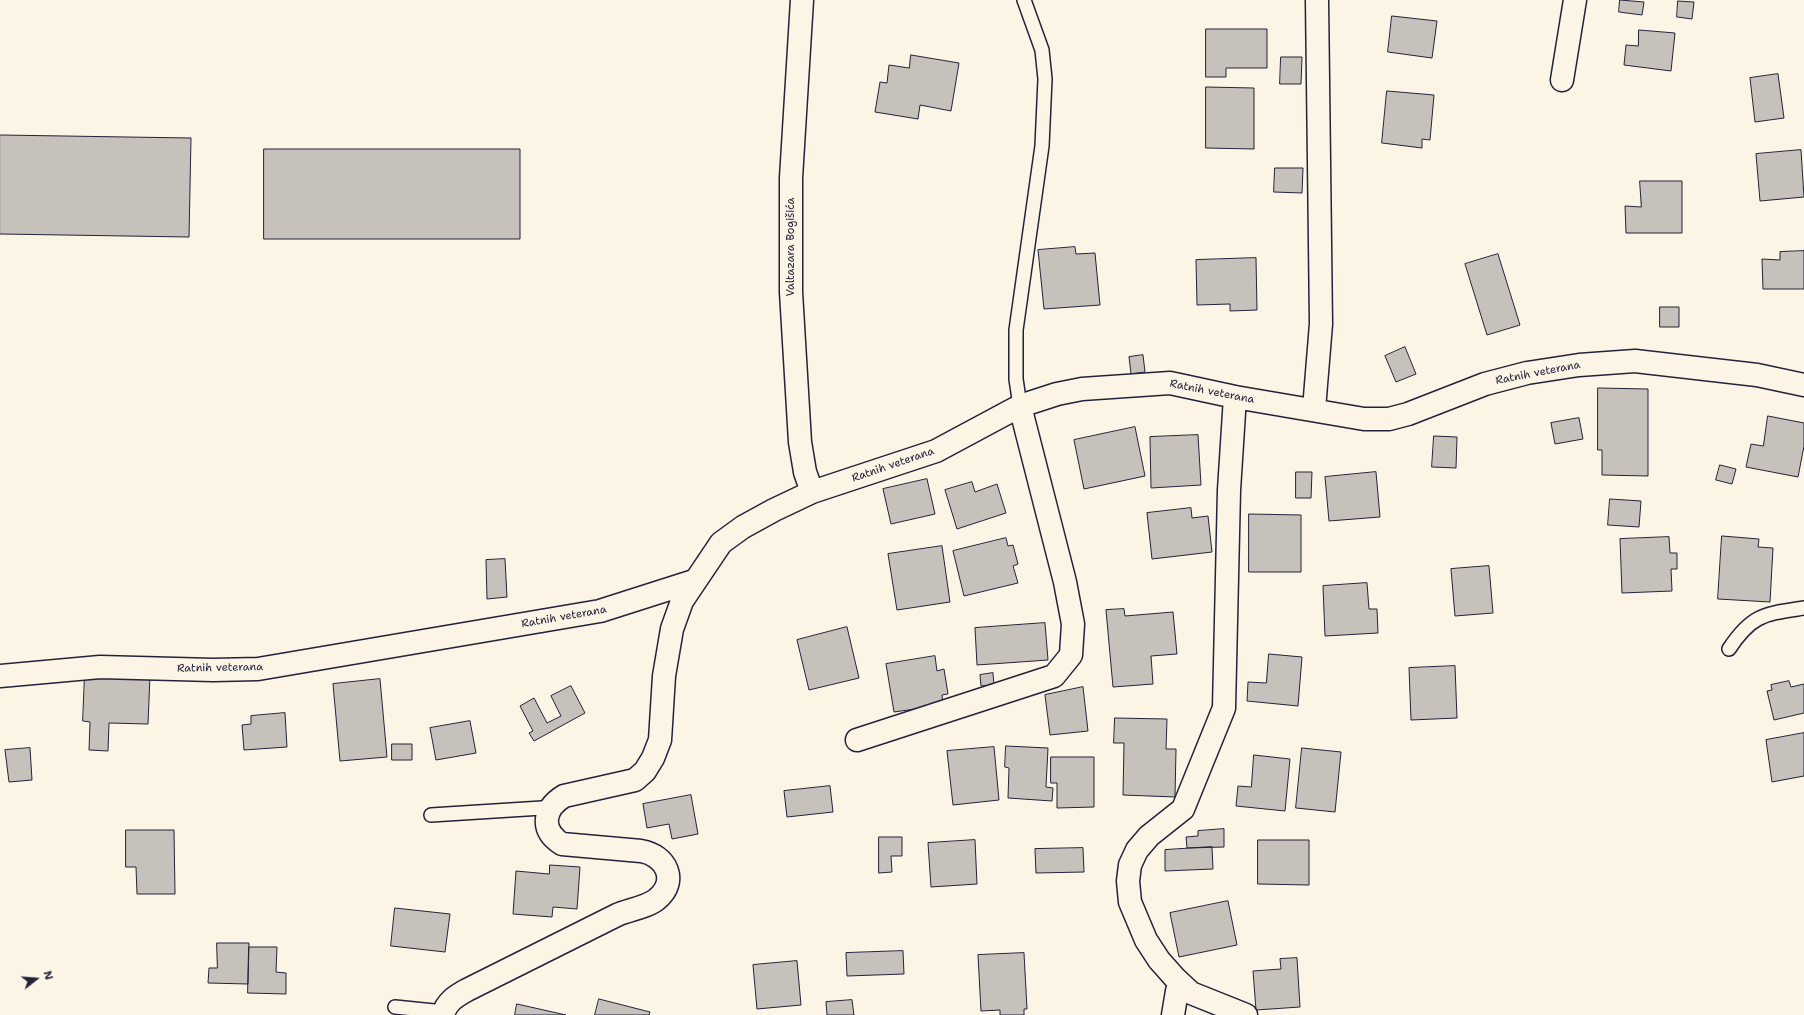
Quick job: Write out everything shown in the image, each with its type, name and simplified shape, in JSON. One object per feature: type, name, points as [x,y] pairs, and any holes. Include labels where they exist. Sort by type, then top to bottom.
[{"type":"street","name":"Valtazara Bogišića","points":[[802,0],[791,178],[791,292],[800,442],[812,492]]},
{"type":"street","points":[[1314,409],[1321,324],[1317,0]]},
{"type":"street","points":[[1562,80],[1575,0]]},
{"type":"street","name":"Ratnih veterana","points":[[0,676],[100,667],[213,670],[258,669],[600,611],[694,581],[721,543],[755,520],[812,492],[936,450],[1020,406],[1057,394],[1082,389],[1170,383],[1235,397],[1314,409],[1364,419],[1389,419],[1408,414],[1485,384],[1527,373],[1579,365],[1635,361],[1757,375],[1804,385]]},
{"type":"street","points":[[1235,397],[1229,490],[1224,708],[1183,809],[1149,836],[1137,850],[1130,865],[1128,881],[1130,902],[1146,940],[1159,960],[1191,993],[1246,1015]]},
{"type":"street","points":[[857,740],[1054,676],[1071,655],[1073,624],[1065,582],[1020,406]]},
{"type":"street","points":[[443,1013],[453,999],[467,990],[622,913],[656,900],[664,892],[668,882],[667,872],[664,864],[651,853],[562,844],[555,839],[549,830],[547,819],[549,809],[555,801],[564,796],[635,780],[645,771],[654,758],[660,740],[664,676],[672,629],[682,602],[694,581]]},
{"type":"street","points":[[1173,1015],[1177,991],[1181,984]]},
{"type":"lane","points":[[1020,406],[1016,379],[1016,330],[1042,146],[1045,79],[1042,50],[1024,0]]},
{"type":"lane","points":[[1729,649],[1740,632],[1754,620],[1768,614],[1804,608]]},
{"type":"lane","points":[[431,815],[542,808],[549,809]]},
{"type":"lane","points":[[395,1007],[443,1013]]},
{"type":"building","points":[[1620,0],[1644,2],[1642,15],[1619,12]]},
{"type":"building","points":[[1678,1],[1694,2],[1692,19],[1677,17]]},
{"type":"building","points":[[1392,16],[1437,21],[1432,58],[1388,52]]},
{"type":"building","points":[[1206,29],[1267,29],[1267,68],[1226,68],[1226,77],[1206,77]]},
{"type":"building","points":[[1639,30],[1675,33],[1671,71],[1624,65],[1626,45],[1638,46]]},
{"type":"building","points":[[911,55],[959,63],[951,111],[920,105],[918,119],[875,112],[880,82],[887,83],[889,65],[909,68]]},
{"type":"building","points":[[1281,57],[1302,57],[1301,84],[1280,84]]},
{"type":"building","points":[[1778,74],[1784,118],[1755,122],[1750,78]]},
{"type":"building","points":[[1206,87],[1254,88],[1254,149],[1206,148]]},
{"type":"building","points":[[1387,91],[1434,95],[1430,140],[1422,139],[1422,148],[1382,143]]},
{"type":"building","points":[[0,135],[191,138],[189,237],[0,234]]},
{"type":"building","points":[[264,149],[520,149],[520,239],[264,239]]},
{"type":"building","points":[[1801,150],[1804,197],[1760,201],[1756,154]]},
{"type":"building","points":[[1275,168],[1303,168],[1302,193],[1274,192]]},
{"type":"building","points":[[1640,181],[1682,181],[1682,233],[1626,233],[1625,206],[1641,207]]},
{"type":"building","points":[[1075,247],[1076,254],[1095,253],[1100,305],[1044,309],[1038,250]]},
{"type":"building","points":[[1804,251],[1804,289],[1763,289],[1762,259],[1780,260],[1780,252]]},
{"type":"building","points":[[1498,254],[1520,325],[1487,335],[1465,264]]},
{"type":"building","points":[[1256,258],[1257,310],[1230,311],[1230,304],[1197,305],[1196,260]]},
{"type":"building","points":[[1660,307],[1679,307],[1679,327],[1660,327]]},
{"type":"building","points":[[1405,347],[1416,374],[1396,382],[1385,356]]},
{"type":"building","points":[[1143,355],[1145,372],[1131,374],[1129,357]]},
{"type":"building","points":[[1598,388],[1648,389],[1648,476],[1602,475],[1602,450],[1598,450]]},
{"type":"building","points":[[1768,416],[1804,423],[1804,446],[1798,477],[1746,467],[1751,444],[1763,446]]},
{"type":"building","points":[[1579,418],[1583,439],[1555,444],[1551,423]]},
{"type":"building","points":[[1135,427],[1145,476],[1084,489],[1074,440]]},
{"type":"building","points":[[1198,435],[1201,485],[1151,488],[1150,437]]},
{"type":"building","points":[[1434,436],[1457,437],[1456,468],[1432,467]]},
{"type":"building","points":[[1720,465],[1736,469],[1732,484],[1716,480]]},
{"type":"building","points":[[1296,472],[1312,472],[1311,498],[1296,498]]},
{"type":"building","points":[[1376,472],[1380,517],[1329,521],[1325,477]]},
{"type":"building","points":[[927,479],[935,514],[891,524],[883,489]]},
{"type":"building","points":[[972,482],[975,492],[997,484],[1006,513],[957,529],[945,490]]},
{"type":"building","points":[[1610,499],[1641,501],[1639,527],[1608,525]]},
{"type":"building","points":[[1191,508],[1192,518],[1208,516],[1212,552],[1152,559],[1147,513]]},
{"type":"building","points":[[1249,514],[1301,515],[1301,572],[1249,572]]},
{"type":"building","points":[[1722,536],[1759,539],[1758,547],[1773,548],[1770,602],[1718,599]]},
{"type":"building","points":[[1669,537],[1670,553],[1677,553],[1677,569],[1671,569],[1672,591],[1622,593],[1620,539]]},
{"type":"building","points":[[1006,538],[1008,546],[1013,545],[1018,564],[1013,566],[1018,583],[964,596],[953,551]]},
{"type":"building","points":[[942,546],[950,602],[897,610],[888,554]]},
{"type":"building","points":[[505,559],[507,597],[487,599],[486,560]]},
{"type":"building","points":[[1489,566],[1493,613],[1455,616],[1451,569]]},
{"type":"building","points":[[1367,583],[1369,609],[1377,609],[1378,633],[1325,636],[1323,586]]},
{"type":"building","points":[[1124,609],[1125,616],[1173,612],[1177,654],[1151,656],[1153,684],[1113,687],[1106,610]]},
{"type":"building","points":[[1045,623],[1048,660],[977,665],[975,628]]},
{"type":"building","points":[[847,627],[859,678],[809,690],[797,640]]},
{"type":"building","points":[[1269,654],[1302,657],[1298,706],[1247,701],[1248,682],[1266,683]]},
{"type":"building","points":[[935,656],[937,671],[944,669],[948,694],[942,695],[943,705],[894,712],[886,664]]},
{"type":"building","points":[[1455,666],[1457,718],[1411,720],[1409,668]]},
{"type":"building","points":[[85,673],[150,675],[148,724],[109,723],[108,751],[89,750],[90,722],[83,721]]},
{"type":"building","points":[[993,673],[994,685],[981,686],[980,675]]},
{"type":"building","points":[[380,679],[387,757],[340,761],[333,684]]},
{"type":"building","points":[[1789,681],[1791,687],[1804,684],[1804,713],[1774,720],[1767,691],[1772,690],[1771,685]]},
{"type":"building","points":[[571,686],[585,713],[534,741],[529,733],[533,731],[520,706],[534,698],[547,723],[561,716],[551,696]]},
{"type":"building","points":[[1083,687],[1088,731],[1050,735],[1045,695]]},
{"type":"building","points":[[285,713],[287,747],[244,750],[242,725],[251,724],[251,716]]},
{"type":"building","points":[[1115,718],[1167,719],[1166,749],[1176,749],[1175,797],[1123,795],[1124,743],[1114,743]]},
{"type":"building","points":[[470,721],[476,753],[436,760],[430,728]]},
{"type":"building","points":[[1804,733],[1804,776],[1772,782],[1766,740]]},
{"type":"building","points":[[392,744],[412,744],[412,760],[392,760]]},
{"type":"building","points":[[1006,746],[1048,748],[1046,787],[1053,788],[1052,801],[1008,798],[1009,768],[1005,767]]},
{"type":"building","points":[[994,747],[999,800],[953,805],[947,751]]},
{"type":"building","points":[[30,748],[32,780],[9,782],[5,750]]},
{"type":"building","points":[[1302,748],[1341,752],[1335,812],[1296,808]]},
{"type":"building","points":[[1254,755],[1290,759],[1285,811],[1236,806],[1238,786],[1251,787]]},
{"type":"building","points":[[1051,757],[1094,757],[1094,807],[1057,808],[1057,783],[1051,783]]},
{"type":"building","points":[[830,786],[833,812],[787,817],[784,791]]},
{"type":"building","points":[[691,795],[698,834],[672,839],[669,824],[647,828],[643,804]]},
{"type":"building","points":[[1224,829],[1224,847],[1187,848],[1186,837],[1198,836],[1198,831]]},
{"type":"building","points":[[126,830],[174,830],[175,894],[137,894],[136,867],[126,867]]},
{"type":"building","points":[[879,837],[902,837],[902,856],[891,856],[892,872],[879,873]]},
{"type":"building","points":[[975,840],[977,884],[931,887],[928,843]]},
{"type":"building","points":[[1258,840],[1309,840],[1309,885],[1258,884]]},
{"type":"building","points":[[1212,847],[1213,869],[1165,871],[1165,850]]},
{"type":"building","points":[[1083,848],[1084,872],[1036,873],[1035,849]]},
{"type":"building","points":[[550,865],[580,867],[577,909],[553,907],[552,917],[513,914],[516,871],[549,874]]},
{"type":"building","points":[[1228,901],[1237,945],[1179,957],[1170,913]]},
{"type":"building","points":[[395,908],[450,914],[445,952],[391,946]]},
{"type":"building","points":[[217,943],[249,943],[248,984],[208,983],[209,968],[217,968]]},
{"type":"building","points":[[249,947],[277,947],[276,972],[286,973],[286,994],[248,993]]},
{"type":"building","points":[[903,951],[904,974],[847,976],[846,953]]},
{"type":"building","points":[[1024,953],[1027,1009],[1024,1009],[1024,1015],[1000,1015],[1000,1010],[981,1011],[978,955]]},
{"type":"building","points":[[1297,958],[1300,1007],[1256,1010],[1253,971],[1281,969],[1280,959]]},
{"type":"building","points":[[797,961],[801,1005],[757,1009],[753,965]]},
{"type":"building","points":[[599,999],[650,1012],[649,1015],[595,1015]]},
{"type":"building","points":[[852,1000],[854,1015],[827,1015],[826,1002]]},
{"type":"building","points":[[517,1004],[566,1015],[515,1015]]}]
